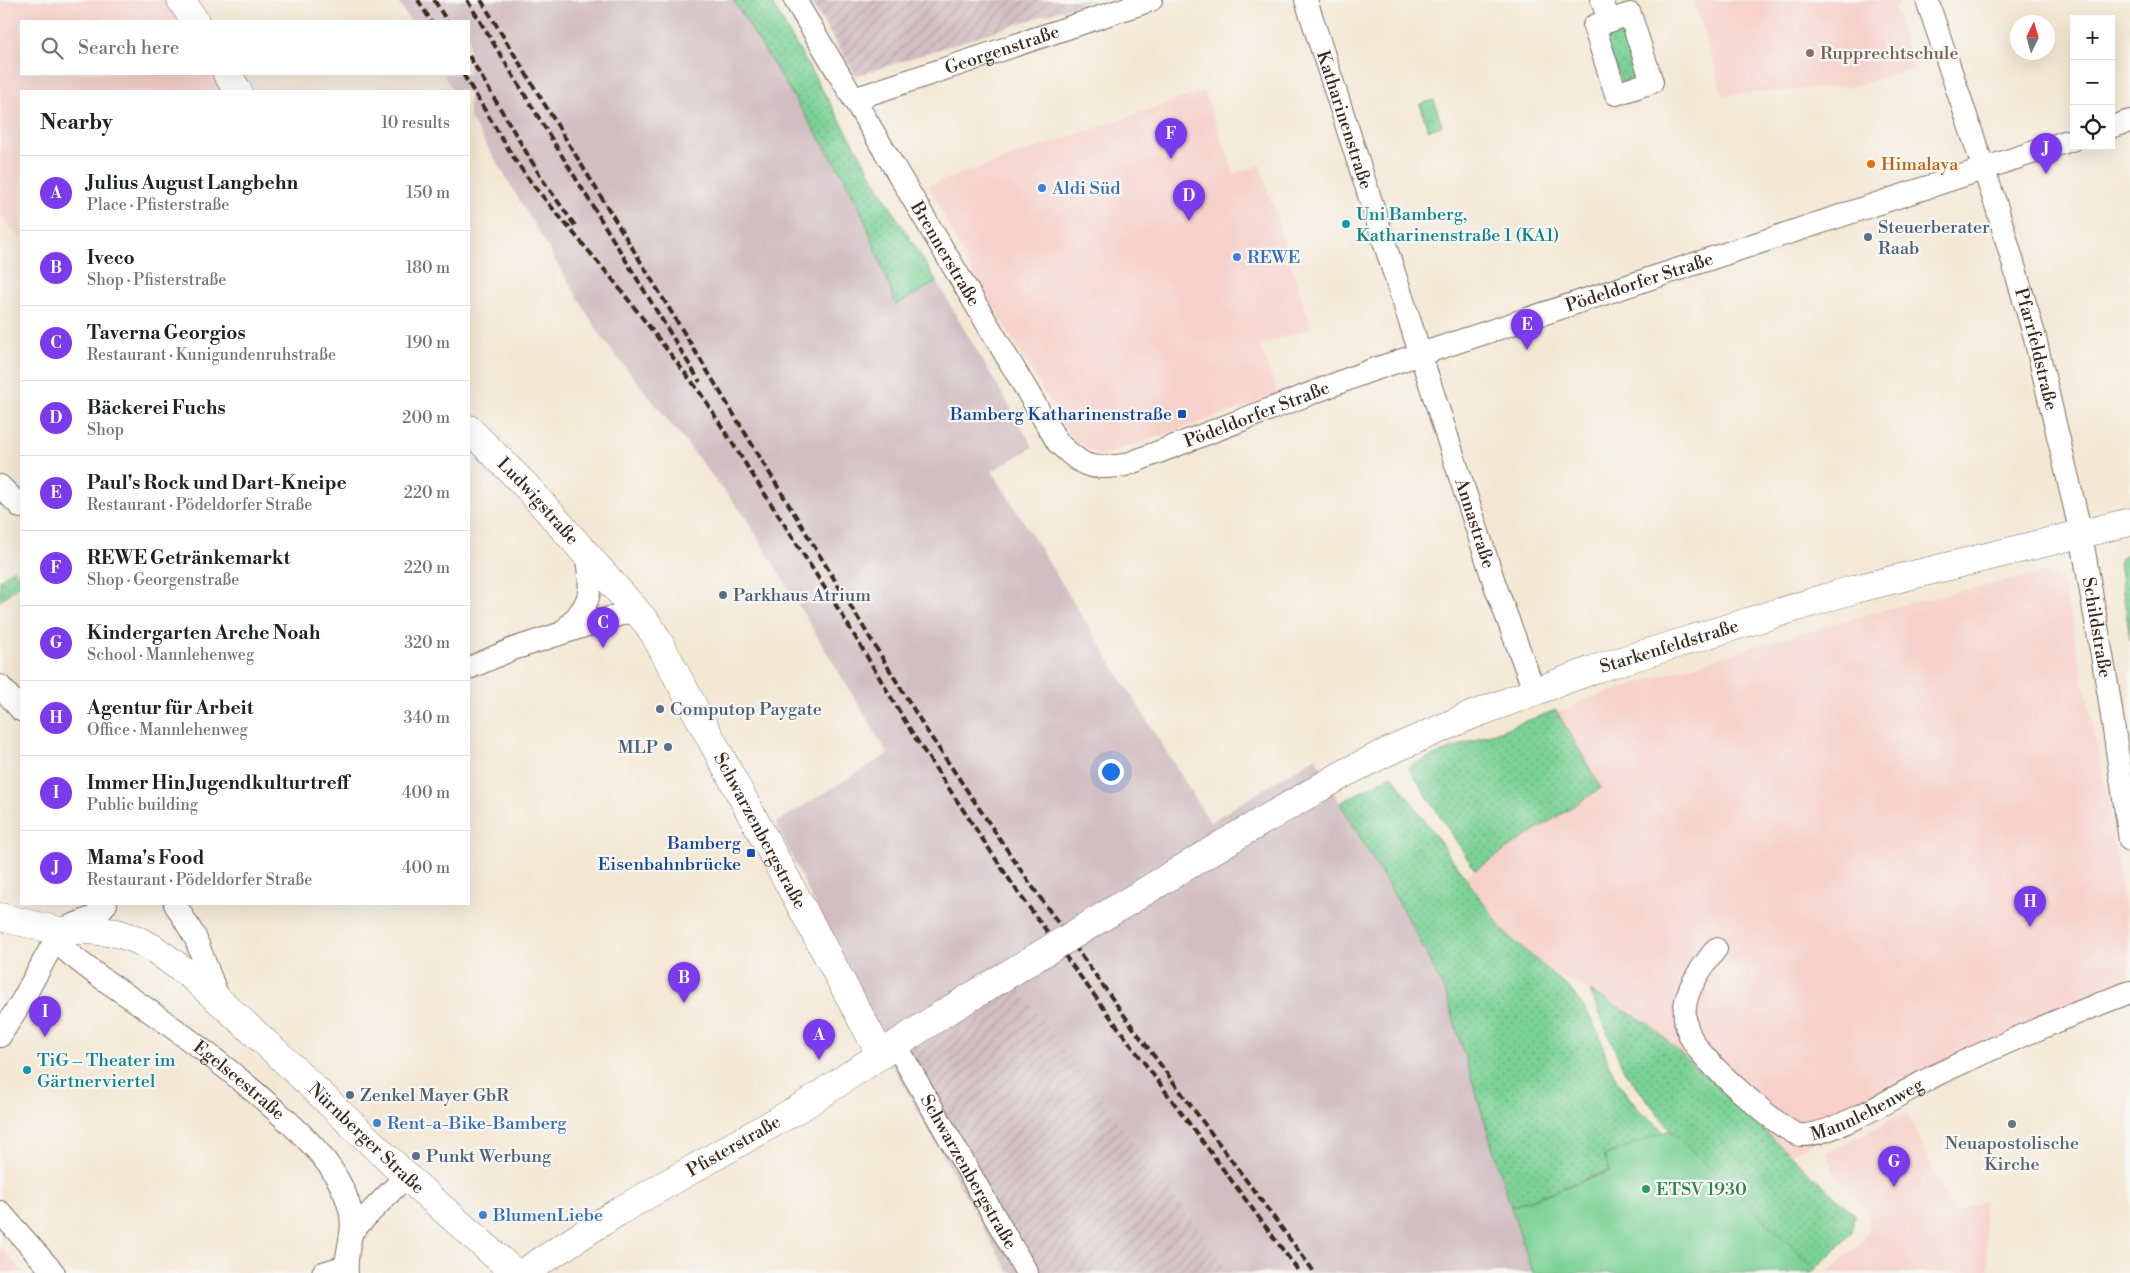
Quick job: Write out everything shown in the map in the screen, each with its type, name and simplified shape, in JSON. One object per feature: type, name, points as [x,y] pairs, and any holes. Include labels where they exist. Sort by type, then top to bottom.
[{"type":"street","points":[[181,0],[194,20]]},
{"type":"street","name":"Brennerstraße","points":[[795,0],[1058,443],[1084,464],[1098,469],[1125,465]]},
{"type":"street","name":"Georgenstraße","points":[[854,99],[1151,0]]},
{"type":"street","name":"Katharinenstraße","points":[[1306,0],[1420,355]]},
{"type":"street","name":"Pfarrfeldstraße","points":[[1927,0],[1984,168],[2027,305],[2081,534]]},
{"type":"street","points":[[228,75],[237,90]]},
{"type":"street","points":[[2115,126],[2130,121]]},
{"type":"street","name":"Pödeldorfer Straße","points":[[1125,465],[1369,371],[2070,140]]},
{"type":"street","name":"Annastraße","points":[[1420,355],[1495,585],[1534,690]]},
{"type":"street","name":"Ludwigstraße","points":[[470,430],[527,488],[634,610]]},
{"type":"street","points":[[0,486],[20,506]]},
{"type":"street","name":"Starkenfeldstraße","points":[[941,1015],[1233,838],[1347,772],[1387,752],[1534,690],[1622,659],[1855,589],[2130,522]]},
{"type":"street","name":"Schildstraße","points":[[2081,534],[2109,696],[2130,840]]},
{"type":"street","name":"Ludwigstraße","points":[[563,632],[588,602],[590,592],[586,554]]},
{"type":"street","points":[[470,668],[563,632],[634,610]]},
{"type":"street","name":"Schwarzenbergstraße","points":[[634,610],[647,624],[666,654],[889,1050],[1027,1273]]},
{"type":"street","points":[[0,686],[20,709]]},
{"type":"street","points":[[0,1036],[23,999],[60,930],[94,917],[105,905]]},
{"type":"street","name":"Nürnberger Straße","points":[[176,905],[195,937],[220,1001]]},
{"type":"street","name":"Nürnberger Straße","points":[[0,917],[60,930],[89,930],[117,933],[136,939],[154,948],[195,978],[278,1053],[406,1176],[515,1273]]},
{"type":"street","name":"Egelseestraße","points":[[60,930],[62,947],[77,961],[238,1076],[322,1155],[338,1181],[350,1209],[353,1230],[346,1270]]},
{"type":"street","name":"Mannlehenweg","points":[[1716,949],[1699,971],[1686,996],[1685,1022],[1691,1038],[1705,1058],[1775,1122],[1791,1132],[1801,1135],[1830,1130],[1938,1074],[2034,1030],[2130,992]]},
{"type":"street","name":"Pfisterstraße","points":[[523,1273],[625,1208],[803,1106],[941,1015]]},
{"type":"street","points":[[353,1230],[406,1176]]},
{"type":"street","points":[[0,1212],[54,1273]]},
{"type":"street","points":[[561,1273],[566,1245]]},
{"type":"street","points":[[323,1273],[346,1270]]},
{"type":"shaded area","points":[[0,0],[196,0],[206,20],[20,20],[20,75],[234,75],[241,90],[20,90],[20,239],[0,213]]},
{"type":"shaded area","points":[[397,0],[733,0],[843,176],[864,218],[896,305],[937,282],[1033,447],[992,471],[1210,822],[1316,757],[1340,803],[1415,932],[1446,995],[1533,1273],[1232,1273],[1007,972],[883,1049],[776,823],[888,754],[746,518],[602,338],[470,118],[470,90],[452,90],[444,75],[470,75],[470,20],[409,20]]},
{"type":"shaded area","points":[[810,0],[1092,0],[856,76]]},
{"type":"shaded area","name":"Rupprechtschule","points":[[1694,0],[1901,0],[1894,7],[1915,68],[1853,86],[1723,95]]},
{"type":"shaded area","points":[[1204,91],[1234,174],[1260,165],[1311,328],[1260,345],[1278,396],[1100,456],[1072,439],[969,266],[929,185]]},
{"type":"shaded area","points":[[2046,572],[2063,581],[2110,810],[2130,949],[2130,984],[1933,1076],[1790,1155],[1649,1024],[1600,995],[1546,969],[1505,933],[1465,876],[1601,788],[1556,710],[1571,710],[1577,703],[1593,697],[1750,648],[1912,602]]},
{"type":"shaded area","points":[[1007,972],[1232,1273],[1009,1273],[883,1049]]},
{"type":"shaded area","points":[[1907,1112],[1953,1213],[1983,1200],[1989,1273],[1827,1273],[1865,1238],[1869,1225],[1868,1210],[1835,1175],[1827,1152]]},
{"type":"shaded area","points":[[0,1247],[24,1273],[0,1273]]},
{"type":"green space","points":[[733,0],[770,0],[897,218],[937,282],[896,305],[864,218],[843,176]]},
{"type":"green space","points":[[1623,24],[1642,73],[1622,83],[1602,34]]},
{"type":"green space","points":[[1434,100],[1442,126],[1428,130],[1420,104]]},
{"type":"green space","points":[[2124,555],[2130,555],[2130,640],[2119,563]]},
{"type":"green space","points":[[13,569],[20,578],[20,584],[0,601],[0,580]]},
{"type":"green space","points":[[1556,710],[1601,788],[1475,870],[1408,767],[1445,751]]},
{"type":"green space","points":[[1392,775],[1505,933],[1570,989],[1587,1012],[1599,1034],[1609,1065],[1619,1084],[1638,1109],[1664,1132],[1605,1156],[1610,1170],[1511,1207],[1446,995],[1415,931],[1340,803]]},
{"type":"green space","points":[[1590,991],[1649,1024],[1854,1214],[1852,1233],[1815,1269],[1670,1129],[1624,1071]]},
{"type":"green space","name":"ETSV 1930","points":[[1670,1129],[1815,1269],[1811,1273],[1533,1273],[1511,1207],[1610,1171],[1604,1156]]},
{"type":"railway","points":[[418,0],[430,20]]},
{"type":"railway","points":[[434,0],[446,20]]},
{"type":"railway","points":[[467,0],[700,382]]},
{"type":"railway","points":[[481,0],[925,728],[1024,875],[1134,1029],[1315,1273]]},
{"type":"railway","points":[[470,58],[544,182],[576,227]]},
{"type":"railway","points":[[464,75],[515,160],[533,185],[613,280],[699,391],[844,618],[914,736],[1017,891],[1300,1273]]},
{"type":"place","name":"Rupprechtschule","points":[[1810,53]]},
{"type":"place","name":"REWE Getränkemarkt","points":[[1171,159]]},
{"type":"place","name":"Himalaya","points":[[1871,164]]},
{"type":"place","name":"Mama's Food","points":[[2046,174]]},
{"type":"place","name":"Aldi Süd","points":[[1042,188]]},
{"type":"place","name":"Bäckerei Fuchs","points":[[1189,221]]},
{"type":"place","name":"Uni Bamberg, Katharinenstraße 1 (KA1)","points":[[1346,224]]},
{"type":"place","name":"Steuerberater Raab","points":[[1868,237]]},
{"type":"place","name":"REWE","points":[[1237,257]]},
{"type":"place","name":"Paul's Rock und Dart-Kneipe","points":[[1527,350]]},
{"type":"place","name":"Bamberg Katharinenstraße","points":[[1182,414]]},
{"type":"place","name":"Parkhaus Atrium","points":[[723,595]]},
{"type":"place","name":"Taverna Georgios","points":[[603,648]]},
{"type":"place","name":"Computop Paygate","points":[[660,709]]},
{"type":"place","name":"MLP","points":[[668,747]]},
{"type":"place","name":"Bamberg Eisenbahnbrücke","points":[[751,853]]},
{"type":"place","name":"Agentur für Arbeit","points":[[2030,927]]},
{"type":"place","name":"Iveco","points":[[684,1003]]},
{"type":"place","name":"Immer Hin Jugendkulturtreff","points":[[45,1037]]},
{"type":"place","name":"Julius August Langbehn","points":[[819,1060]]},
{"type":"place","name":"TiG – Theater im Gärtnerviertel","points":[[27,1070]]},
{"type":"place","name":"Zenkel Mayer GbR","points":[[350,1095]]},
{"type":"place","name":"Rent-a-Bike-Bamberg","points":[[377,1123]]},
{"type":"place","name":"Neuapostolische Kirche","points":[[2012,1124]]},
{"type":"place","name":"Punkt Werbung","points":[[416,1156]]},
{"type":"place","name":"Kindergarten Arche Noah","points":[[1894,1187]]},
{"type":"place","name":"ETSV 1930","points":[[1646,1189]]},
{"type":"place","name":"BlumenLiebe","points":[[483,1215]]}]
